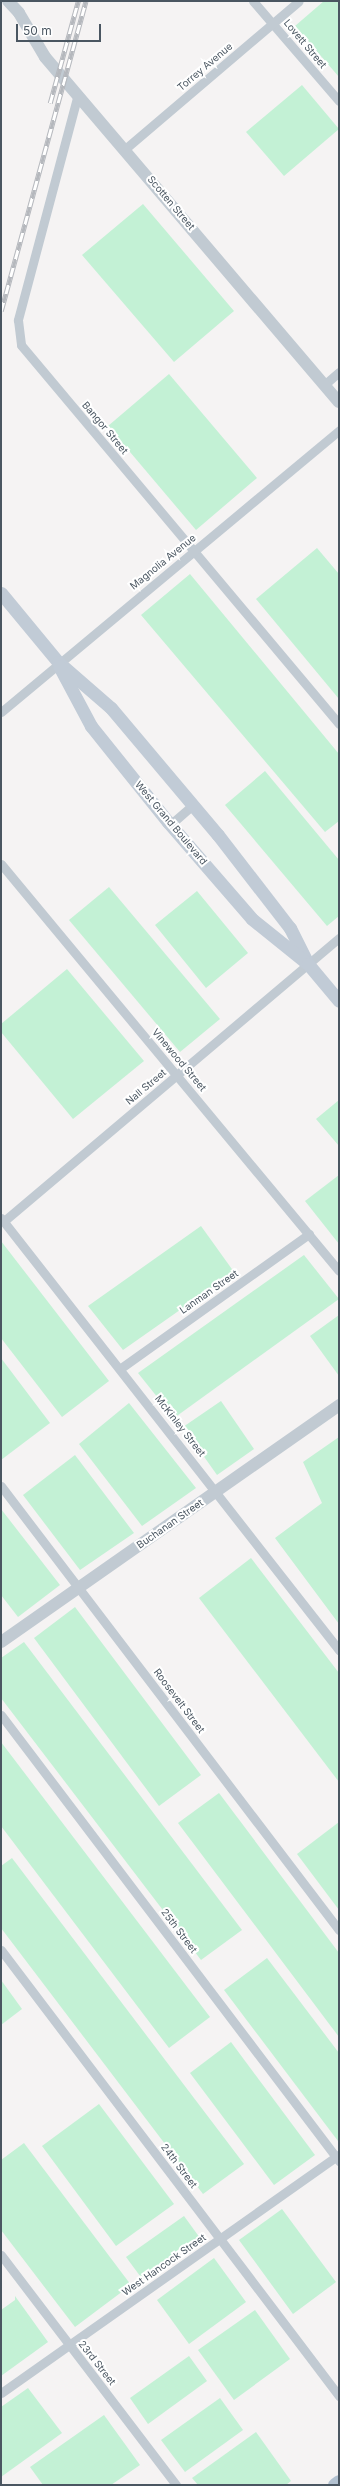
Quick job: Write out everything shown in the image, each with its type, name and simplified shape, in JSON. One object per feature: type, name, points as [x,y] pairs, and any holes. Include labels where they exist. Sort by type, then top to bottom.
[{"type":"main road","name":"West Grand Boulevard","points":[[1,593],[58,662],[111,708],[193,806],[290,928],[308,964]]},
{"type":"main road","name":"West Grand Boulevard","points":[[58,662],[91,726],[171,824],[252,919],[308,964],[339,1001]]},
{"type":"main road","points":[[335,2485],[339,2482]]},
{"type":"street","name":"Scotten Street","points":[[8,1],[19,13],[45,57],[339,402]]},
{"type":"street","points":[[19,13],[22,1]]},
{"type":"street","name":"Lovett Street","points":[[253,1],[339,101]]},
{"type":"street","name":"Torrey Avenue","points":[[124,149],[299,1]]},
{"type":"street","name":"Bangor Street","points":[[78,94],[18,320],[18,334],[21,345],[339,724]]},
{"type":"street","points":[[324,385],[339,372]]},
{"type":"street","name":"Magnolia Avenue","points":[[1,712],[58,662],[339,430]]},
{"type":"street","points":[[171,824],[193,806]]},
{"type":"street","name":"Vinewood Street","points":[[1,864],[178,1075],[339,1271]]},
{"type":"street","name":"Nall Street","points":[[2,1219],[178,1075],[339,938]]},
{"type":"street","name":"McKinley Street","points":[[2,1219],[121,1368],[339,1650]]},
{"type":"street","name":"Lanman Street","points":[[121,1368],[310,1234]]},
{"type":"street","name":"Buchanan Street","points":[[1,1642],[339,1406]]},
{"type":"street","name":"Roosevelt Street","points":[[1,1486],[339,1930]]},
{"type":"street","name":"25th Street","points":[[1,1715],[338,2158]]},
{"type":"street","name":"24th Street","points":[[1,1950],[339,2396]]},
{"type":"street","name":"West Hancock Street","points":[[1,2393],[220,2238],[338,2158]]},
{"type":"street","name":"23rd Street","points":[[1,2255],[176,2485]]},
{"type":"green space","points":[[324,1],[339,1],[339,77],[295,26]]},
{"type":"green space","points":[[302,85],[339,129],[284,176],[246,132]]},
{"type":"green space","points":[[143,204],[234,311],[174,362],[82,255]]},
{"type":"green space","points":[[169,374],[257,478],[196,530],[108,426]]},
{"type":"green space","points":[[317,548],[339,574],[339,699],[256,599]]},
{"type":"green space","points":[[190,574],[339,754],[339,821],[325,832],[141,615]]},
{"type":"green space","points":[[265,771],[339,860],[339,916],[327,926],[225,805]]},
{"type":"green space","points":[[109,887],[220,1019],[180,1052],[69,920]]},
{"type":"green space","points":[[197,891],[248,953],[206,988],[155,925]]},
{"type":"green space","points":[[67,969],[144,1061],[73,1119],[1,1032],[1,1024]]},
{"type":"green space","points":[[339,1100],[339,1146],[316,1119]]},
{"type":"green space","points":[[339,1175],[339,1244],[305,1201]]},
{"type":"green space","points":[[201,1226],[234,1272],[123,1350],[88,1306]]},
{"type":"green space","points":[[1,1241],[109,1381],[62,1417],[1,1338]]},
{"type":"green space","points":[[304,1255],[339,1299],[174,1418],[138,1373]]},
{"type":"green space","points":[[339,1315],[339,1376],[310,1336]]},
{"type":"green space","points":[[1,1358],[50,1423],[1,1460]]},
{"type":"green space","points":[[221,1401],[254,1449],[217,1475],[183,1427]]},
{"type":"green space","points":[[129,1403],[196,1488],[142,1526],[79,1444]]},
{"type":"green space","points":[[339,1437],[339,1624],[275,1538],[322,1503],[303,1462]]},
{"type":"green space","points":[[75,1455],[134,1533],[80,1570],[23,1495]]},
{"type":"green space","points":[[1,1509],[60,1585],[18,1617],[1,1595]]},
{"type":"green space","points":[[251,1558],[339,1673],[339,1782],[199,1598]]},
{"type":"green space","points":[[75,1607],[201,1775],[159,1806],[34,1638]]},
{"type":"green space","points":[[24,1642],[242,1930],[201,1960],[1,1698],[1,1658]]},
{"type":"green space","points":[[1,1742],[210,2017],[169,2048],[1,1826]]},
{"type":"green space","points":[[219,1793],[339,1953],[339,2037],[178,1823]]},
{"type":"green space","points":[[339,1822],[339,1910],[297,1854]]},
{"type":"green space","points":[[12,1858],[244,2164],[203,2194],[1,1928],[1,1866]]},
{"type":"green space","points":[[267,1958],[339,2053],[338,2141],[224,1990]]},
{"type":"green space","points":[[1,1980],[22,2009],[1,2025]]},
{"type":"green space","points":[[231,2042],[315,2155],[274,2185],[190,2073]]},
{"type":"green space","points":[[99,2104],[174,2204],[116,2246],[42,2146]]},
{"type":"green space","points":[[24,2143],[131,2285],[75,2327],[1,2230],[1,2160]]},
{"type":"green space","points":[[282,2209],[336,2282],[293,2314],[239,2240]]},
{"type":"green space","points":[[184,2216],[200,2238],[143,2280],[126,2257]]},
{"type":"green space","points":[[214,2258],[246,2302],[189,2344],[157,2300]]},
{"type":"green space","points":[[15,2296],[48,2342],[1,2376],[1,2310],[15,2300]]},
{"type":"green space","points":[[255,2310],[290,2359],[234,2400],[198,2350]]},
{"type":"green space","points":[[189,2356],[207,2381],[148,2424],[130,2398]]},
{"type":"green space","points":[[28,2388],[62,2433],[1,2477],[1,2407]]},
{"type":"green space","points":[[220,2398],[243,2430],[185,2472],[161,2440]]},
{"type":"green space","points":[[104,2415],[140,2465],[111,2485],[43,2485],[30,2467]]},
{"type":"green space","points":[[256,2432],[291,2481],[286,2485],[198,2485],[192,2478]]},
{"type":"railway","points":[[50,103],[78,1]]},
{"type":"railway","points":[[1,311],[86,1]]}]
